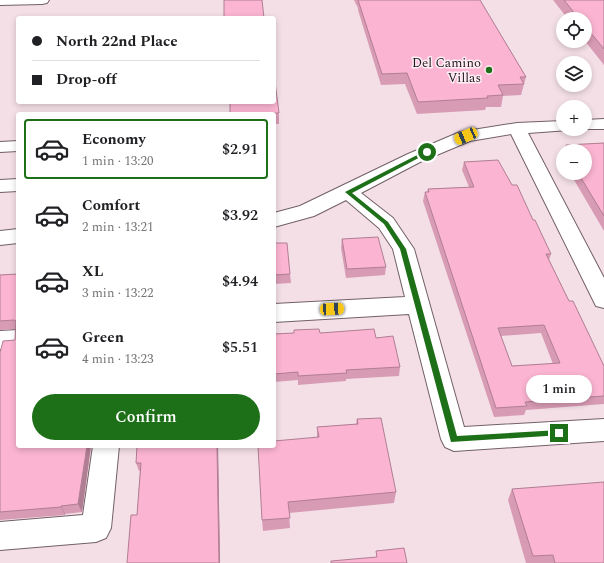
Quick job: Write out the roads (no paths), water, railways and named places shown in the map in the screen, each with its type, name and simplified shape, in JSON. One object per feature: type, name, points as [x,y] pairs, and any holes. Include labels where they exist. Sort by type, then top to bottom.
[{"type":"street","points":[[0,1],[42,0]]},
{"type":"street","points":[[592,125],[604,124]]},
{"type":"street","points":[[276,219],[307,211],[414,158],[466,136],[516,128],[556,126]]},
{"type":"street","points":[[516,128],[604,300]]},
{"type":"street","points":[[0,147],[16,146]]},
{"type":"street","points":[[0,186],[16,185]]},
{"type":"street","points":[[348,192],[386,223],[403,249],[454,439],[604,430]]},
{"type":"street","points":[[0,238],[16,236]]},
{"type":"street","points":[[276,313],[418,304]]},
{"type":"street","points":[[0,340],[16,339]]},
{"type":"street","points":[[0,536],[96,528],[106,448]]},
{"type":"place","name":"Del Camino Villas","points":[[489,70]]}]
